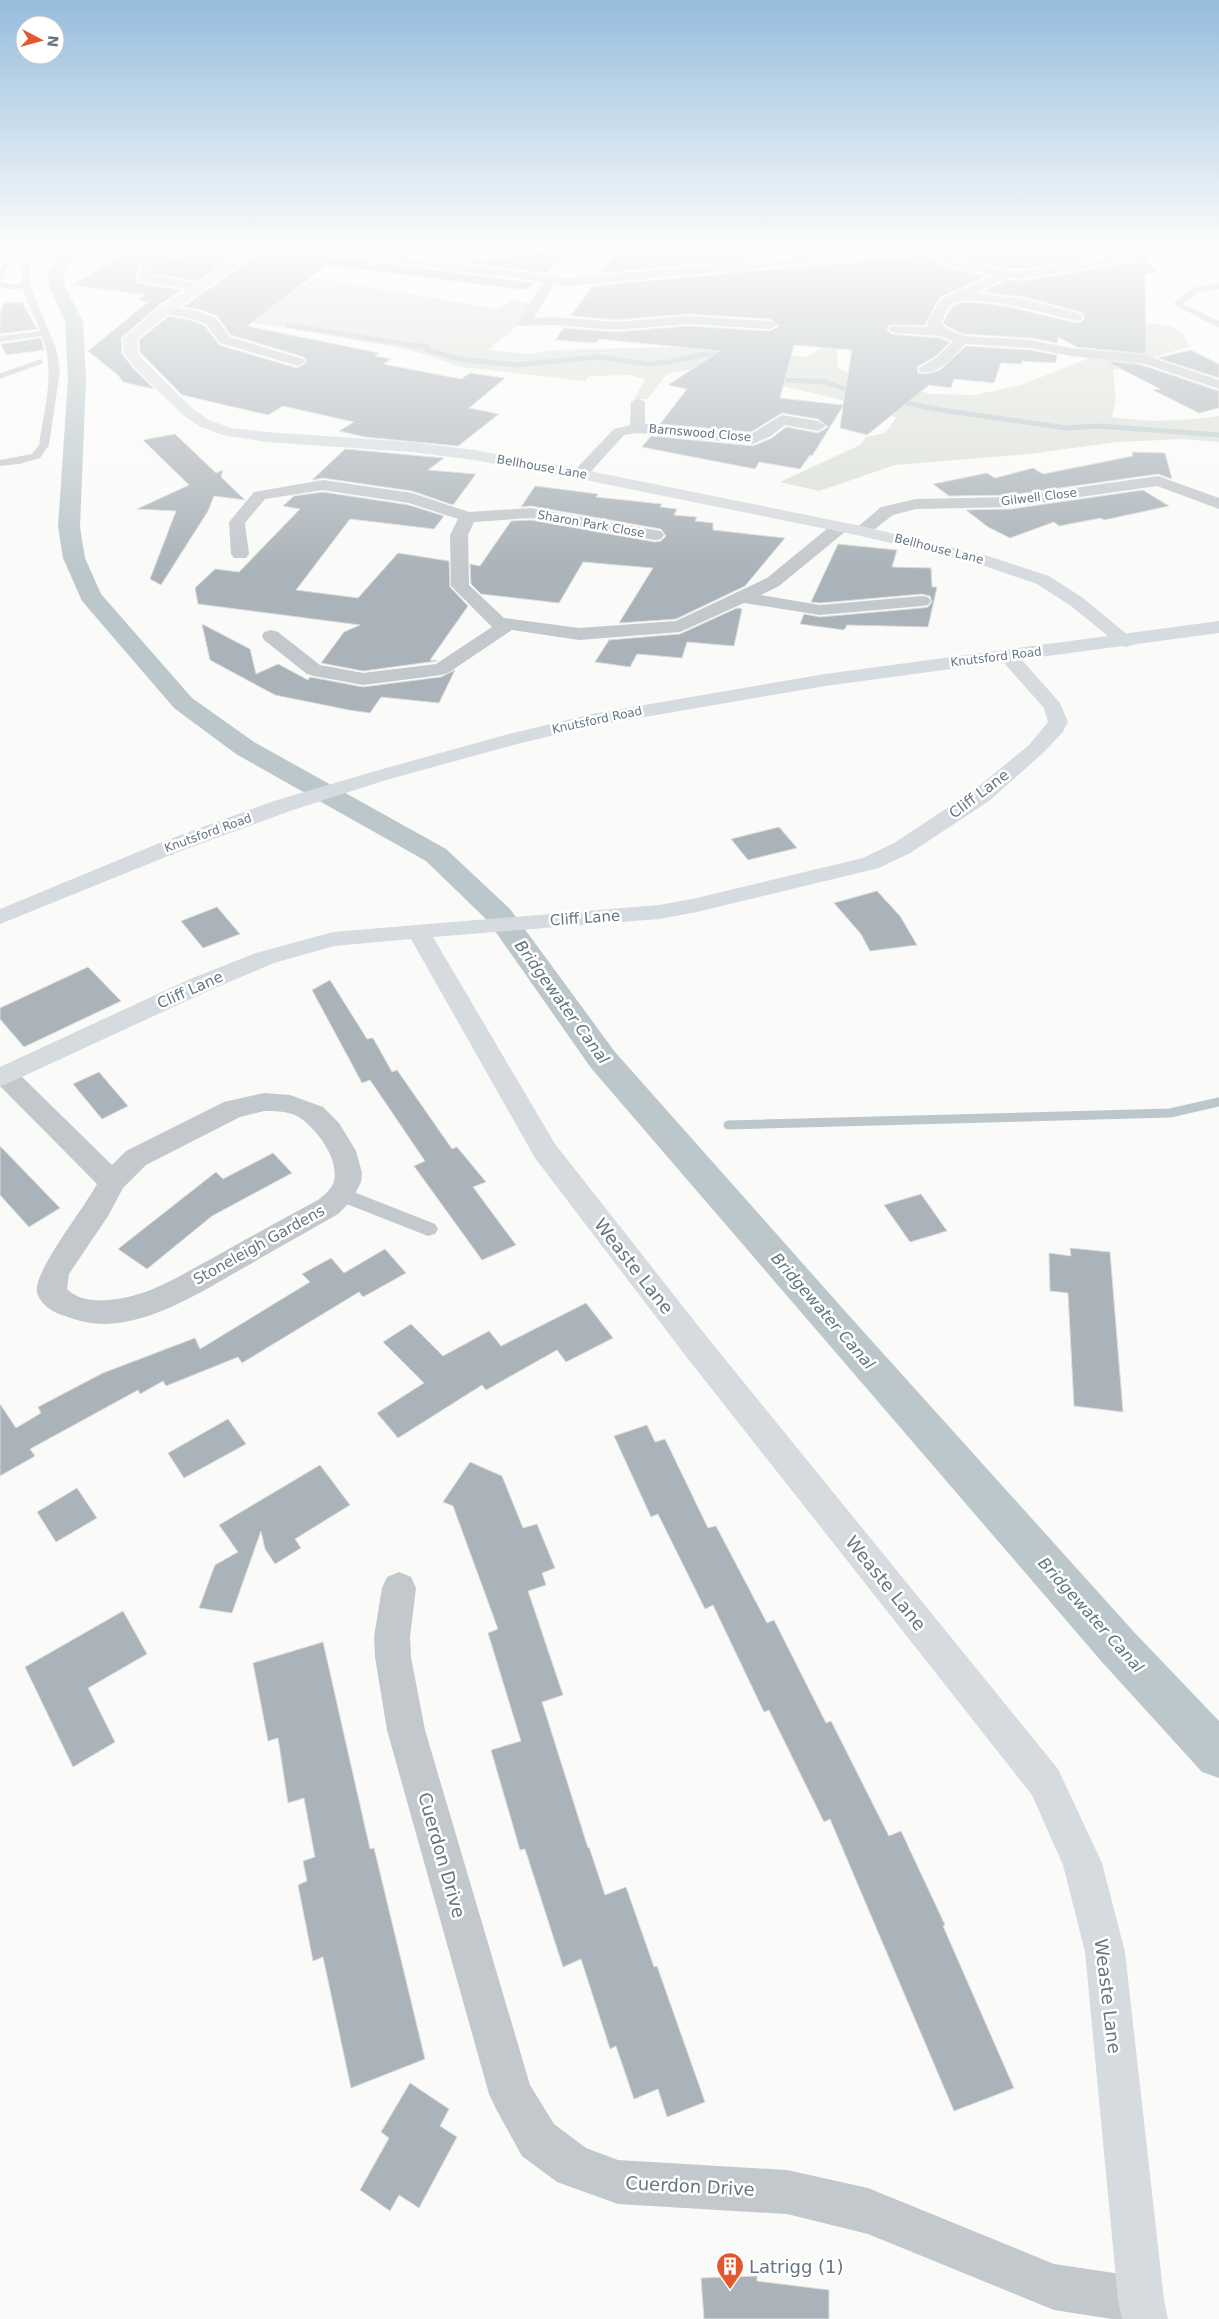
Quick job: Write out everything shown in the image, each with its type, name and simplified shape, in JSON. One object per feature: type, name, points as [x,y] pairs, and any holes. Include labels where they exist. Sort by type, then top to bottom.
[{"type":"main road","name":"Bellhouse Lane","points":[[133,356],[188,412],[204,423],[238,433],[411,447],[474,455],[580,474],[861,531],[988,561],[1043,580],[1077,602],[1126,641]]},
{"type":"main road","name":"Knutsford Road","points":[[0,917],[170,846],[282,806],[379,776],[512,739],[592,720],[825,680],[1219,627]]},
{"type":"main road","name":"Cliff Lane","points":[[3,1076],[199,986],[265,958],[333,939],[659,912],[706,903],[877,860],[902,848],[981,796],[1036,749],[1055,729],[1058,722],[1053,707],[1007,655]]},
{"type":"main road","name":"Weaste Lane","points":[[418,931],[545,1151],[696,1346],[1045,1782],[1082,1863],[1105,1952],[1143,2309]]},
{"type":"street","points":[[279,356],[298,362]]},
{"type":"street","points":[[925,369],[946,356]]},
{"type":"street","points":[[1115,356],[1144,359],[1219,385]]},
{"type":"street","name":"Barnswood Close","points":[[637,428],[638,402]]},
{"type":"street","name":"Barnswood Close","points":[[580,474],[618,432],[637,428],[753,439],[766,433],[782,420],[818,426]]},
{"type":"street","name":"Gilwell Close","points":[[861,531],[887,511],[916,504],[1011,502],[1158,481],[1219,504]]},
{"type":"street","name":"Sharon Park Close","points":[[240,554],[237,522],[260,495],[323,485],[412,498],[468,517],[531,513],[655,535]]},
{"type":"street","points":[[468,517],[459,535],[460,586],[498,623],[579,634],[680,626],[773,582],[840,527]]},
{"type":"street","points":[[742,597],[820,610],[922,602]]},
{"type":"street","points":[[271,636],[314,670],[363,679],[441,669],[509,624]]},
{"type":"street","points":[[3,1076],[112,1182]]},
{"type":"street","name":"Stoneleigh Gardens","points":[[264,1102],[285,1102],[307,1110],[328,1126],[348,1165],[347,1182],[341,1194],[328,1207],[185,1287],[137,1307],[107,1312],[84,1311],[62,1304],[52,1292],[55,1272],[98,1209],[112,1182],[136,1158],[233,1109],[264,1102]]},
{"type":"street","name":"Cuerdon Drive","points":[[399,1588],[392,1637],[393,1658],[406,1730],[511,2094],[538,2140],[573,2166],[618,2182],[787,2192],[868,2210],[1054,2287],[1143,2309]]},
{"type":"lane","points":[[0,463],[19,461],[36,456],[44,445],[55,370],[52,356]]},
{"type":"lane","points":[[341,1194],[428,1229]]},
{"type":"shaded area","points":[[429,356],[837,356],[837,367],[856,378],[932,394],[974,395],[1021,385],[1094,356],[1157,356],[1147,363],[1113,370],[1116,399],[1112,417],[1166,421],[1219,416],[1219,442],[1183,439],[1117,442],[1029,454],[895,465],[819,491],[780,482],[860,445],[866,437],[885,433],[896,418],[883,410],[703,367],[667,374],[647,399],[634,399],[645,380],[631,375],[589,376],[585,381],[462,367]]},
{"type":"building","points":[[95,356],[124,356],[154,389],[123,382],[118,375]]},
{"type":"building","points":[[144,356],[257,356],[297,368],[307,362],[301,356],[376,356],[391,359],[383,364],[461,379],[470,373],[505,378],[469,408],[499,414],[458,446],[365,437],[339,431],[354,422],[283,406],[268,415],[182,395]]},
{"type":"building","points":[[712,356],[791,356],[780,398],[843,405],[851,356],[936,356],[917,367],[918,373],[927,374],[940,370],[955,356],[1057,356],[1056,363],[1022,361],[1022,364],[1001,363],[994,383],[954,379],[951,388],[929,385],[867,435],[840,428],[843,406],[812,456],[810,455],[800,469],[759,462],[755,469],[642,447],[651,436],[753,446],[772,438],[786,427],[818,433],[828,427],[818,419],[782,413],[751,432],[660,424],[687,389],[668,385]]},
{"type":"building","points":[[1203,356],[1219,364],[1219,378],[1157,358]]},
{"type":"building","points":[[1106,361],[1142,365],[1219,391],[1219,408],[1199,413],[1153,390],[1160,389]]},
{"type":"building","points":[[175,434],[216,473],[223,470],[221,477],[245,500],[214,496],[208,511],[161,585],[150,579],[176,511],[137,509],[189,485],[143,440]]},
{"type":"building","points":[[345,449],[444,458],[428,470],[476,474],[453,505],[412,491],[323,478],[312,480]]},
{"type":"building","points":[[1132,452],[1165,453],[1172,479],[1158,474],[1011,495],[949,496],[933,484],[987,473],[995,478],[1033,468],[1043,474],[1133,456]]},
{"type":"building","points":[[535,486],[598,494],[596,497],[662,504],[660,507],[677,509],[674,515],[697,517],[695,521],[713,523],[713,530],[785,538],[745,586],[676,619],[619,623],[653,568],[583,562],[559,603],[481,594],[471,584],[470,564],[480,566],[511,521],[531,520],[655,542],[661,541],[666,536],[661,529],[531,506],[521,507]]},
{"type":"building","points":[[1143,490],[1169,506],[1104,520],[1101,518],[1059,526],[1054,522],[1010,538],[988,527],[966,510],[1011,509]]},
{"type":"building","points":[[323,492],[409,505],[444,516],[434,529],[350,519],[296,590],[358,598],[398,553],[449,561],[450,587],[468,606],[430,660],[437,661],[363,671],[321,663],[344,632],[360,625],[198,604],[195,588],[215,569],[239,572],[300,509],[283,506],[294,496]]},
{"type":"building","points":[[838,544],[897,550],[892,567],[931,568],[932,587],[937,587],[928,627],[847,625],[844,630],[800,624],[804,614],[820,617],[922,608],[928,607],[932,602],[930,596],[922,594],[820,603],[811,602]]},
{"type":"building","points":[[737,608],[742,609],[734,646],[687,642],[682,658],[637,654],[630,667],[595,662],[609,640],[680,634]]},
{"type":"building","points":[[202,624],[250,649],[256,674],[278,664],[308,680],[310,677],[363,687],[441,677],[455,670],[439,703],[381,697],[370,713],[349,710],[275,695],[210,660]]},
{"type":"building","points":[[779,827],[797,848],[748,860],[731,839]]},
{"type":"building","points":[[877,891],[900,916],[917,945],[870,951],[861,934],[834,903]]},
{"type":"building","points":[[217,907],[240,934],[203,948],[181,921]]},
{"type":"building","points":[[88,967],[121,1001],[24,1047],[0,1019],[0,1008]]},
{"type":"building","points":[[330,980],[367,1039],[373,1038],[392,1072],[397,1070],[452,1149],[457,1147],[486,1182],[473,1187],[516,1245],[482,1260],[414,1166],[425,1161],[370,1080],[362,1083],[312,990]]},
{"type":"building","points":[[99,1072],[128,1106],[102,1119],[73,1084]]},
{"type":"building","points":[[0,1146],[60,1208],[29,1227],[0,1195]]},
{"type":"building","points":[[273,1153],[292,1173],[212,1216],[147,1269],[118,1249],[216,1172],[223,1179]]},
{"type":"building","points":[[921,1194],[947,1231],[910,1242],[884,1205]]},
{"type":"building","points":[[1070,1248],[1110,1252],[1123,1412],[1074,1406],[1068,1293],[1050,1291],[1049,1253],[1071,1256]]},
{"type":"building","points":[[385,1249],[406,1273],[363,1297],[359,1292],[242,1363],[238,1357],[166,1386],[163,1381],[140,1394],[138,1390],[30,1449],[35,1456],[0,1476],[0,1404],[16,1428],[41,1413],[38,1407],[103,1373],[195,1338],[200,1349],[310,1282],[302,1274],[331,1258],[344,1273]]},
{"type":"building","points":[[586,1303],[613,1338],[566,1362],[557,1350],[486,1390],[482,1385],[398,1438],[377,1413],[424,1383],[383,1342],[411,1324],[443,1356],[489,1331],[501,1346]]},
{"type":"building","points":[[228,1419],[246,1444],[184,1478],[168,1453]]},
{"type":"building","points":[[647,1425],[655,1442],[665,1439],[708,1528],[716,1526],[767,1623],[774,1620],[826,1723],[831,1721],[889,1836],[901,1831],[945,1925],[943,1926],[1014,2088],[954,2111],[830,1819],[824,1822],[769,1710],[764,1712],[713,1605],[705,1609],[658,1514],[651,1517],[614,1436]]},
{"type":"building","points":[[470,1462],[502,1476],[523,1528],[537,1524],[555,1568],[542,1573],[546,1585],[528,1591],[563,1695],[542,1702],[588,1848],[605,1895],[626,1887],[654,1967],[657,1966],[705,2102],[667,2117],[658,2089],[634,2099],[616,2046],[610,2049],[581,1959],[563,1967],[525,1849],[520,1850],[491,1750],[521,1741],[488,1633],[498,1629],[453,1506],[443,1502]]},
{"type":"building","points":[[320,1465],[350,1505],[295,1539],[301,1548],[275,1564],[265,1549],[261,1531],[232,1613],[199,1608],[215,1565],[238,1552],[219,1525]]},
{"type":"building","points":[[77,1488],[97,1518],[56,1542],[37,1512]]},
{"type":"building","points":[[123,1611],[147,1654],[88,1688],[115,1742],[73,1767],[25,1667]]},
{"type":"building","points":[[323,1642],[370,1849],[374,1848],[425,2059],[351,2088],[323,1957],[313,1961],[298,1885],[307,1881],[303,1861],[315,1857],[304,1798],[288,1803],[278,1738],[268,1741],[253,1663]]},
{"type":"building","points":[[410,2083],[449,2109],[440,2126],[457,2137],[419,2208],[399,2195],[390,2211],[360,2190],[389,2138],[381,2132]]},
{"type":"building","points":[[757,2276],[757,2281],[829,2290],[829,2319],[704,2319],[701,2278]]},
{"type":"waterway","name":"Bridgewater Canal","points":[[76,356],[77,379],[69,527],[74,558],[90,596],[183,703],[245,748],[436,855],[499,915],[603,1060],[1118,1647],[1219,1755]]},
{"type":"waterway","points":[[450,356],[459,359],[516,365],[598,357],[648,364],[695,356]]},
{"type":"waterway","points":[[0,376],[40,362]]},
{"type":"waterway","points":[[776,371],[777,375],[785,380],[825,382],[857,393]]},
{"type":"waterway","points":[[896,401],[941,410],[1066,428],[1099,426],[1219,435]]},
{"type":"waterway","points":[[728,1125],[1170,1113],[1219,1102]]},
{"type":"place","name":"Latrigg (1)","points":[[730,2290]]}]
